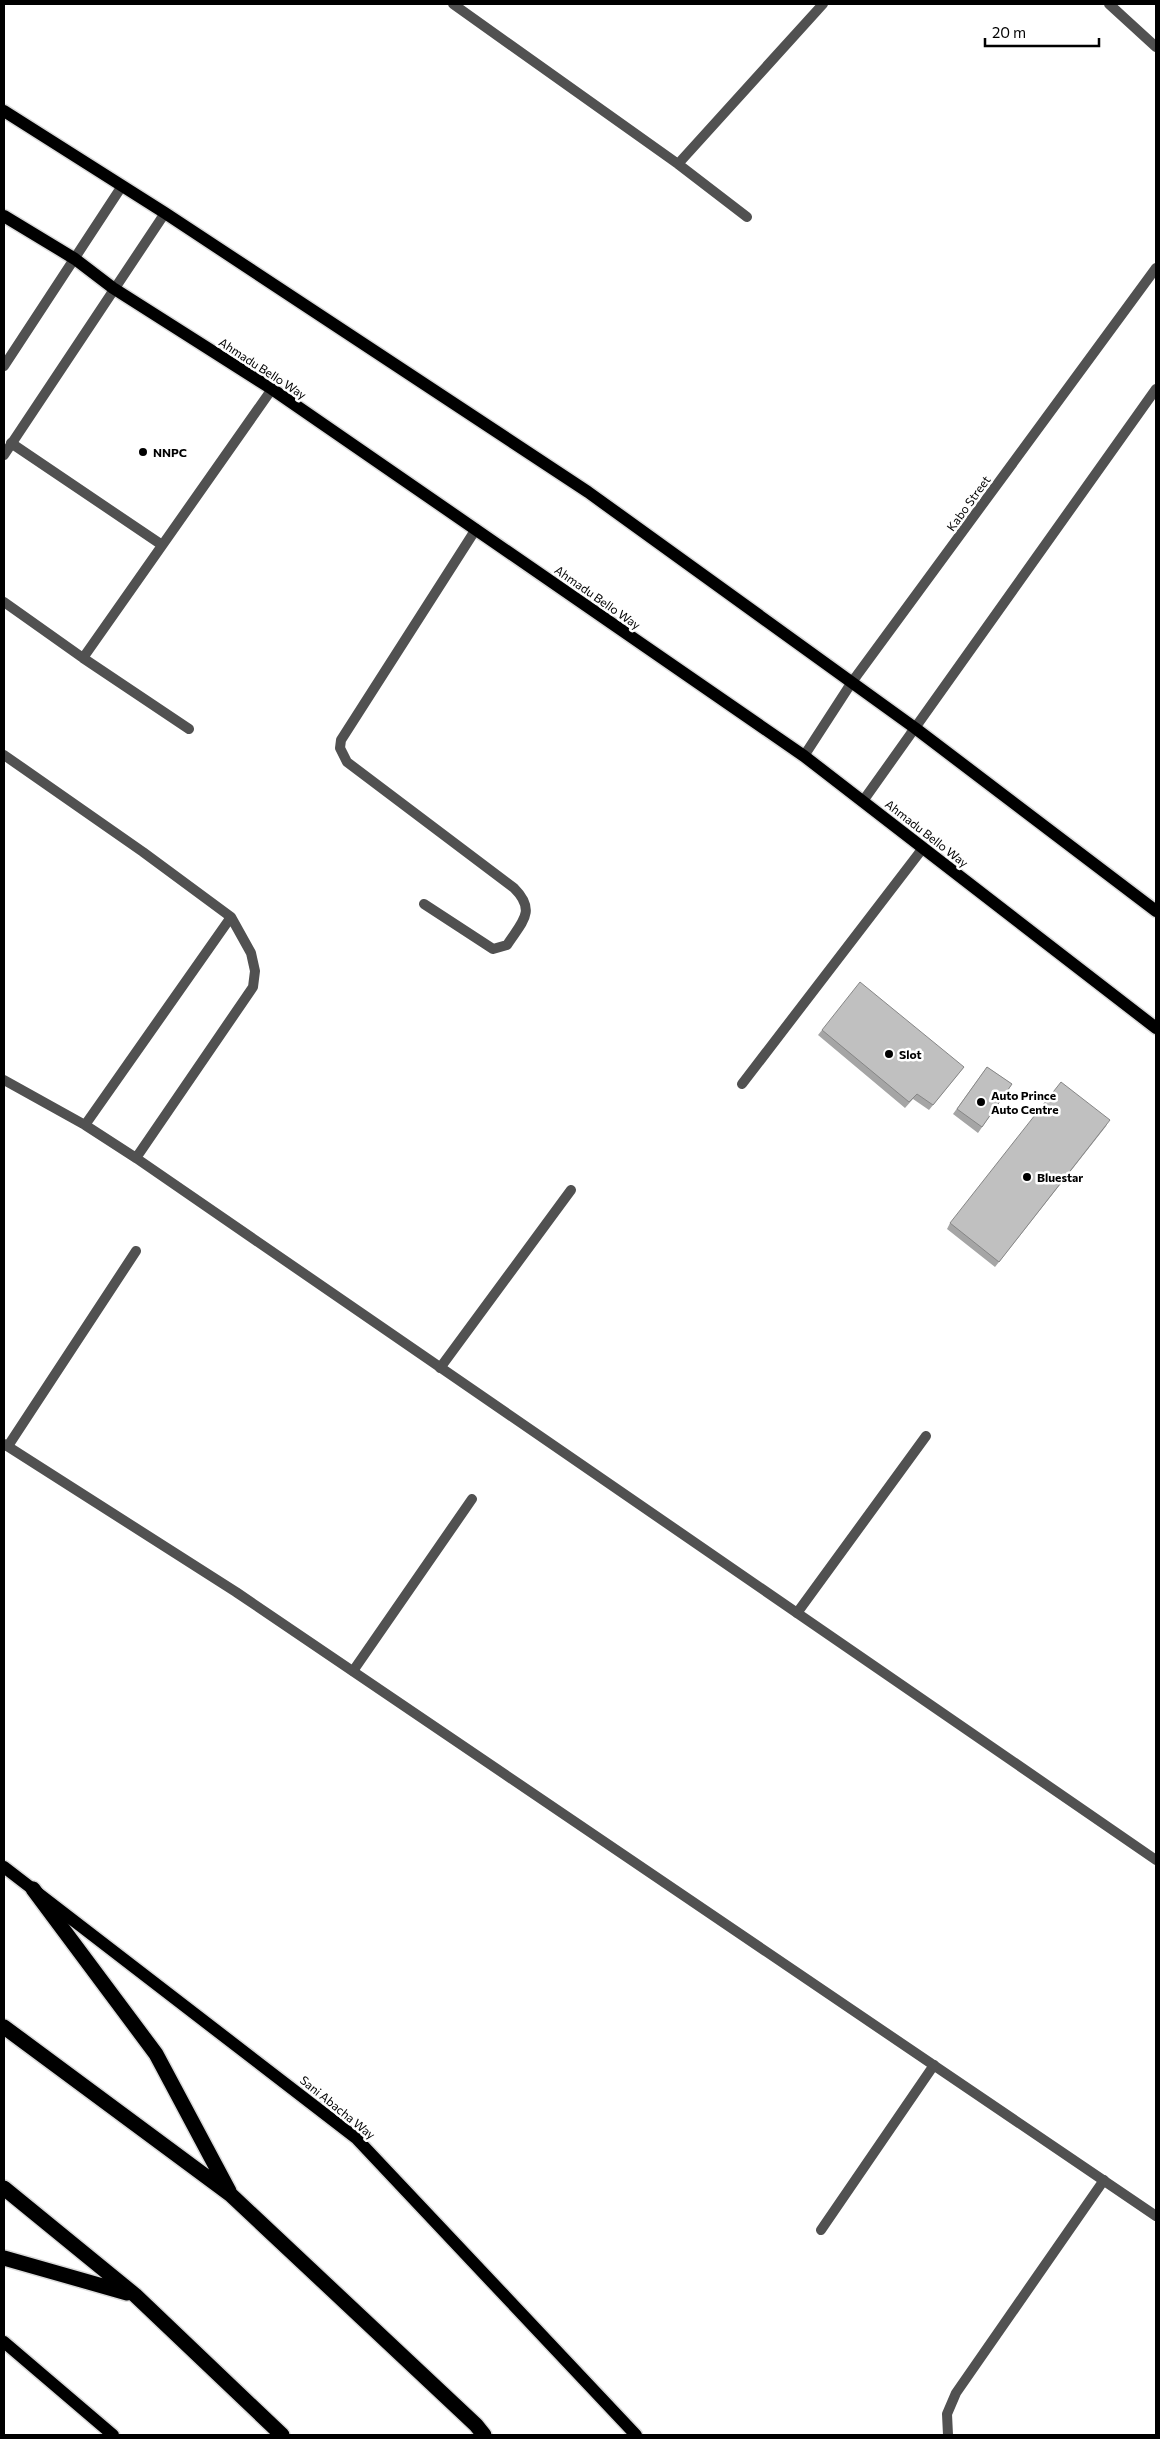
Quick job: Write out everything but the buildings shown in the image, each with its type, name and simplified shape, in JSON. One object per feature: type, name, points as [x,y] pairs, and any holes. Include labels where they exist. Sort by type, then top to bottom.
[{"type":"highway","points":[[33,1889],[156,2054],[231,2194]]},
{"type":"highway","points":[[4,2027],[231,2194],[469,2418],[484,2435]]},
{"type":"highway","points":[[4,2188],[135,2295],[282,2435]]},
{"type":"highway","points":[[4,2258],[135,2295]]},
{"type":"main road","points":[[4,111],[165,213],[588,492],[915,728],[1156,911]]},
{"type":"main road","name":"Ahmadu Bello Way","points":[[4,216],[75,259],[113,288],[272,389],[804,756],[1156,1028]]},
{"type":"main road","name":"Sani Abacha Way","points":[[4,1867],[356,2138],[636,2435]]},
{"type":"main road","points":[[4,2342],[113,2435]]},
{"type":"street","points":[[452,4],[678,164],[747,217]]},
{"type":"street","points":[[678,164],[823,4]]},
{"type":"street","points":[[1109,4],[1156,47]]},
{"type":"street","points":[[4,366],[122,186]]},
{"type":"street","points":[[4,455],[113,288],[165,213]]},
{"type":"street","name":"Kabo Street","points":[[804,756],[852,682],[1156,268]]},
{"type":"street","points":[[83,658],[272,389]]},
{"type":"street","points":[[863,801],[1156,389]]},
{"type":"street","points":[[11,443],[162,545]]},
{"type":"street","points":[[424,904],[493,949],[506,945],[525,917],[528,908],[524,898],[514,888],[347,762],[340,748],[341,740],[476,529]]},
{"type":"street","points":[[4,602],[189,729]]},
{"type":"street","points":[[4,755],[143,852],[231,917],[251,954],[255,971],[253,987],[136,1158]]},
{"type":"street","points":[[742,1084],[923,848]]},
{"type":"street","points":[[85,1125],[231,917]]},
{"type":"street","points":[[4,1080],[85,1125],[136,1158],[1156,1860]]},
{"type":"street","points":[[440,1368],[571,1190]]},
{"type":"street","points":[[136,1251],[6,1445],[236,1592],[1156,2216]]},
{"type":"street","points":[[797,1613],[926,1436]]},
{"type":"street","points":[[353,1671],[472,1499]]},
{"type":"street","points":[[821,2230],[934,2065]]},
{"type":"street","points":[[948,2435],[947,2414],[956,2393],[1104,2180]]},
{"type":"place","name":"NNPC","points":[[143,452]]},
{"type":"place","name":"Slot","points":[[889,1054]]},
{"type":"place","name":"Auto Prince Auto Centre","points":[[981,1102]]},
{"type":"place","name":"Bluestar","points":[[1027,1177]]}]
